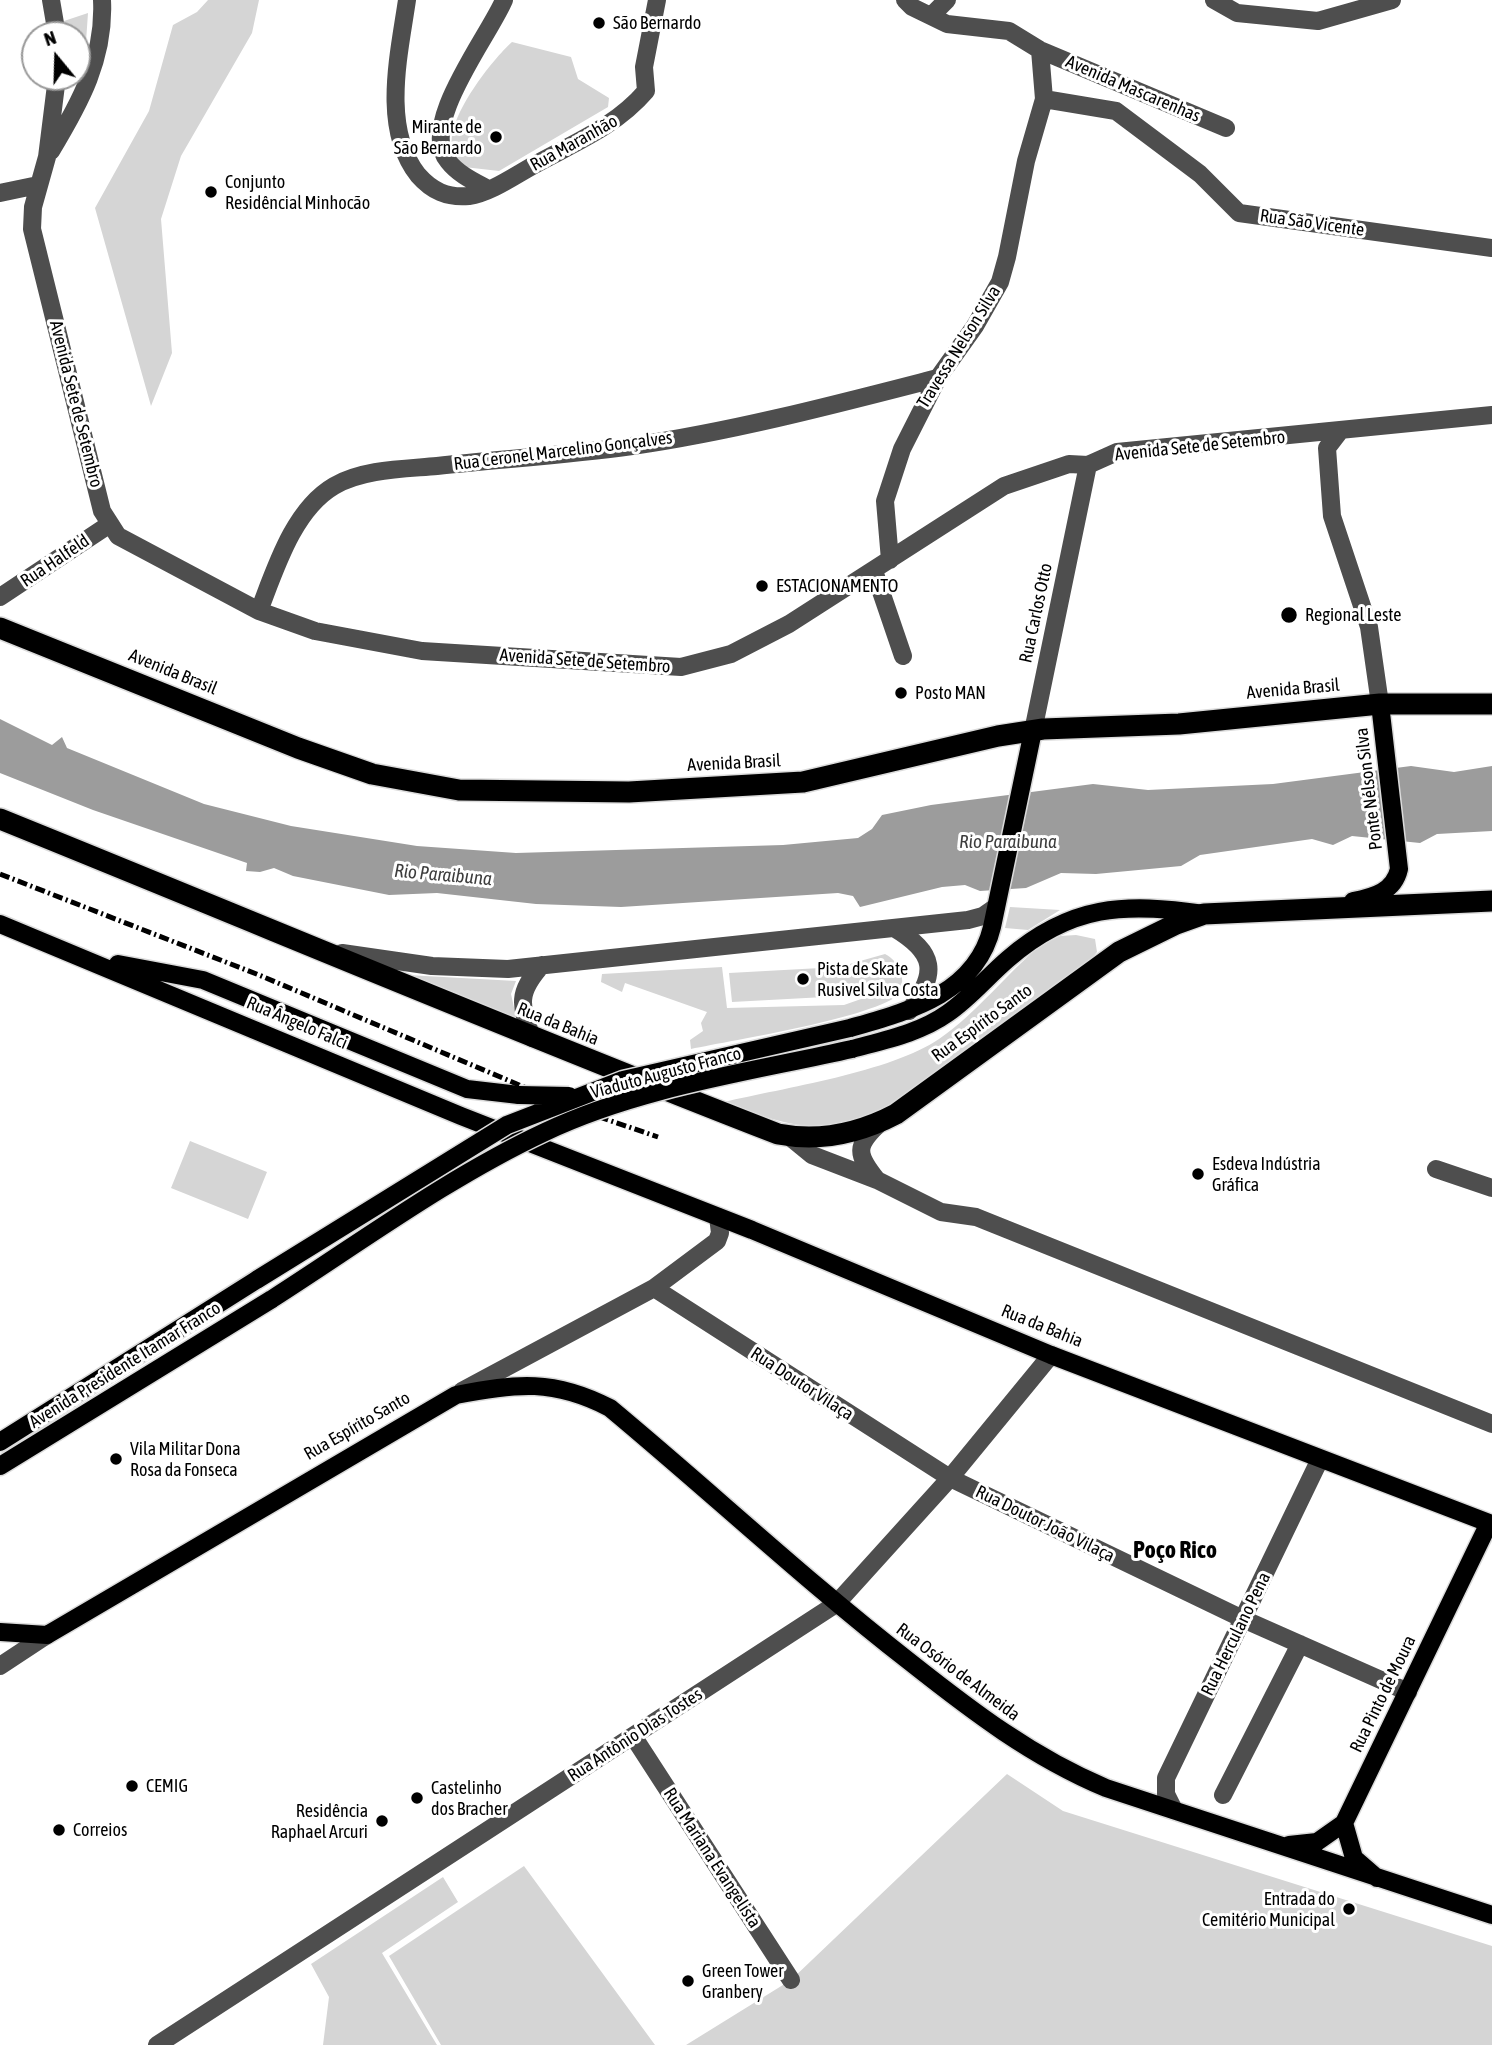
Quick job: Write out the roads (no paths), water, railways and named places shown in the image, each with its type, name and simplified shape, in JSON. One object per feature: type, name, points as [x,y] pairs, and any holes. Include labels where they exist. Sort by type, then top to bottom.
[{"type":"highway","name":"Avenida Brasil","points":[[0,628],[298,748],[372,774],[459,790],[629,792],[816,781],[998,736],[1033,731],[1179,724],[1380,704],[1492,704]]},
{"type":"highway","points":[[0,819],[323,950]]},
{"type":"highway","points":[[1203,914],[1492,901]]},
{"type":"highway","name":"Rua Espírito Santo","points":[[784,1135],[803,1139],[840,1135],[882,1122],[1119,952],[1203,914]]},
{"type":"highway","name":"Rua da Bahia","points":[[323,950],[532,1038],[784,1135]]},
{"type":"main road","name":"Ponte Nélson Silva","points":[[1322,907],[1379,894],[1396,882],[1399,869],[1380,704]]},
{"type":"main road","name":"Rua Carlos Otto","points":[[998,900],[1033,731]]},
{"type":"main road","name":"Viaduto Augusto Franco","points":[[258,1279],[507,1125],[576,1096],[654,1072],[850,1028],[909,1011],[937,998],[972,969],[988,943],[998,900]]},
{"type":"main road","name":"Viaduto Augusto Franco","points":[[272,1299],[487,1163],[546,1132],[632,1100],[852,1049],[911,1032],[933,1022],[961,1003],[1017,951],[1052,926],[1078,915],[1130,908],[1165,908],[1203,914]]},
{"type":"main road","name":"Rua Ângelo Falci","points":[[0,923],[461,1116],[578,1161]]},
{"type":"main road","points":[[88,959],[203,980],[467,1089],[576,1096]]},
{"type":"main road","name":"Rua da Bahia","points":[[578,1161],[1051,1354],[1490,1524]]},
{"type":"main road","name":"Avenida Presidente Itamar Franco","points":[[0,1442],[258,1279]]},
{"type":"main road","name":"Avenida Presidente Itamar Franco","points":[[0,1466],[272,1299]]},
{"type":"main road","name":"Rua Osório de Almeida","points":[[456,1395],[493,1388],[557,1387],[582,1394],[610,1408],[835,1604],[1010,1738],[1076,1776],[1492,1915]]},
{"type":"main road","name":"Rua Espírito Santo","points":[[47,1635],[456,1395]]},
{"type":"main road","name":"Rua Pinto de Moura","points":[[1344,1823],[1490,1524]]},
{"type":"main road","points":[[0,1632],[35,1637],[47,1635]]},
{"type":"main road","points":[[1282,1846],[1317,1842],[1344,1823],[1354,1858],[1377,1878]]},
{"type":"street","points":[[51,0],[55,21]]},
{"type":"street","points":[[47,157],[93,75],[100,41],[103,0]]},
{"type":"street","name":"Rua Maranhão","points":[[407,0],[397,75],[400,145],[410,164],[429,189],[441,194],[471,196],[625,115],[646,92],[644,66],[657,0]]},
{"type":"street","points":[[488,189],[462,175],[447,160],[442,151],[442,123],[504,0]]},
{"type":"street","name":"Avenida Mascarenhas","points":[[905,0],[947,24],[1009,31],[1040,50],[1226,128]]},
{"type":"street","points":[[931,16],[947,0]]},
{"type":"street","points":[[1214,0],[1237,13],[1318,21],[1392,0]]},
{"type":"street","name":"Travessa Nelson Silva","points":[[890,560],[885,501],[902,449],[937,378],[975,326],[1000,282],[1026,161],[1044,99],[1040,50]]},
{"type":"street","name":"Avenida Sete de Setembro","points":[[55,91],[47,157],[38,185],[32,229],[102,511],[118,536],[258,611],[315,631],[422,651],[681,667],[731,654],[789,624],[1004,486],[1069,464],[1088,465],[1117,452],[1492,415]]},
{"type":"street","name":"Rua São Vicente","points":[[1044,99],[1116,111],[1200,174],[1239,213],[1492,248]]},
{"type":"street","points":[[0,193],[38,185]]},
{"type":"street","name":"Rua Ceronel Marcelino Gonçalves","points":[[258,611],[296,529],[313,503],[337,484],[380,472],[633,446],[790,416],[937,378]]},
{"type":"street","points":[[1326,448],[1340,431]]},
{"type":"street","points":[[1313,434],[1326,448],[1332,516],[1369,627],[1380,704]]},
{"type":"street","name":"Rua Carlos Otto","points":[[1033,731],[1088,465]]},
{"type":"street","name":"Rua Halfeld","points":[[0,597],[110,524]]},
{"type":"street","points":[[874,571],[903,656]]},
{"type":"street","points":[[323,950],[476,969],[542,965],[968,920],[983,916],[998,900]]},
{"type":"street","points":[[894,928],[920,947],[930,968],[929,981],[909,1011]]},
{"type":"street","points":[[532,1038],[523,1012],[523,994],[527,982],[542,965]]},
{"type":"street","points":[[877,1180],[860,1154],[866,1136],[882,1122]]},
{"type":"street","name":"Rua da Bahia","points":[[784,1135],[811,1155],[877,1180],[941,1212],[976,1217],[1492,1424]]},
{"type":"street","points":[[1436,1169],[1492,1188]]},
{"type":"street","name":"Rua Espírito Santo","points":[[456,1395],[654,1288],[717,1241],[720,1233],[718,1217]]},
{"type":"street","name":"Rua Doutor Vilaça","points":[[654,1288],[950,1478]]},
{"type":"street","name":"Rua Antônio Dias Tostes","points":[[157,2045],[835,1604],[950,1478],[1051,1354]]},
{"type":"street","name":"Rua Herculano Pena","points":[[1174,1810],[1166,1794],[1166,1779],[1320,1459]]},
{"type":"street","name":"Rua Doutor João Vilaça","points":[[950,1478],[1243,1619],[1408,1692]]},
{"type":"street","name":"Rua Espírito Santo","points":[[0,1666],[47,1635]]},
{"type":"street","points":[[1223,1795],[1300,1644]]},
{"type":"street","name":"Rua Mariana Evangelista","points":[[633,1736],[791,1980]]},
{"type":"water","name":"Rio Paraibuna","points":[[0,719],[52,745],[62,737],[67,748],[204,804],[291,826],[417,846],[516,853],[783,845],[858,838],[872,829],[882,815],[931,805],[1093,784],[1148,790],[1273,784],[1411,766],[1454,772],[1492,766],[1492,831],[1437,834],[1420,843],[1352,836],[1333,845],[1312,839],[1200,855],[1181,866],[1096,874],[1061,873],[1026,888],[980,891],[965,885],[942,887],[860,907],[853,896],[838,893],[621,907],[536,904],[437,893],[389,895],[293,876],[274,868],[260,872],[246,871],[247,863],[93,810],[0,773]]},
{"type":"railway","points":[[0,874],[259,975],[576,1109],[658,1137]]},
{"type":"place","name":"São Bernardo","points":[[599,23]]},
{"type":"place","name":"Mirante de São Bernardo","points":[[496,137]]},
{"type":"place","name":"Conjunto Residêncial Minhocão","points":[[211,192]]},
{"type":"place","name":"ESTACIONAMENTO","points":[[762,586]]},
{"type":"place","name":"Regional Leste","points":[[1289,615]]},
{"type":"place","name":"Posto MAN","points":[[901,693]]},
{"type":"place","name":"Pista de Skate Rusivel Silva Costa","points":[[803,979]]},
{"type":"place","name":"Esdeva Indústria Gráfica","points":[[1198,1174]]},
{"type":"place","name":"Vila Militar Dona Rosa da Fonseca","points":[[116,1459]]},
{"type":"place","name":"CEMIG","points":[[132,1786]]},
{"type":"place","name":"Castelinho dos Bracher","points":[[417,1798]]},
{"type":"place","name":"Residência Raphael Arcuri","points":[[382,1821]]},
{"type":"place","name":"Correios","points":[[59,1830]]},
{"type":"place","name":"Entrada do Cemitério Municipal","points":[[1349,1909]]},
{"type":"place","name":"Green Tower Granbery","points":[[688,1981]]},
{"type":"district","name":"Poço Rico","points":[[1175,1550]]}]
